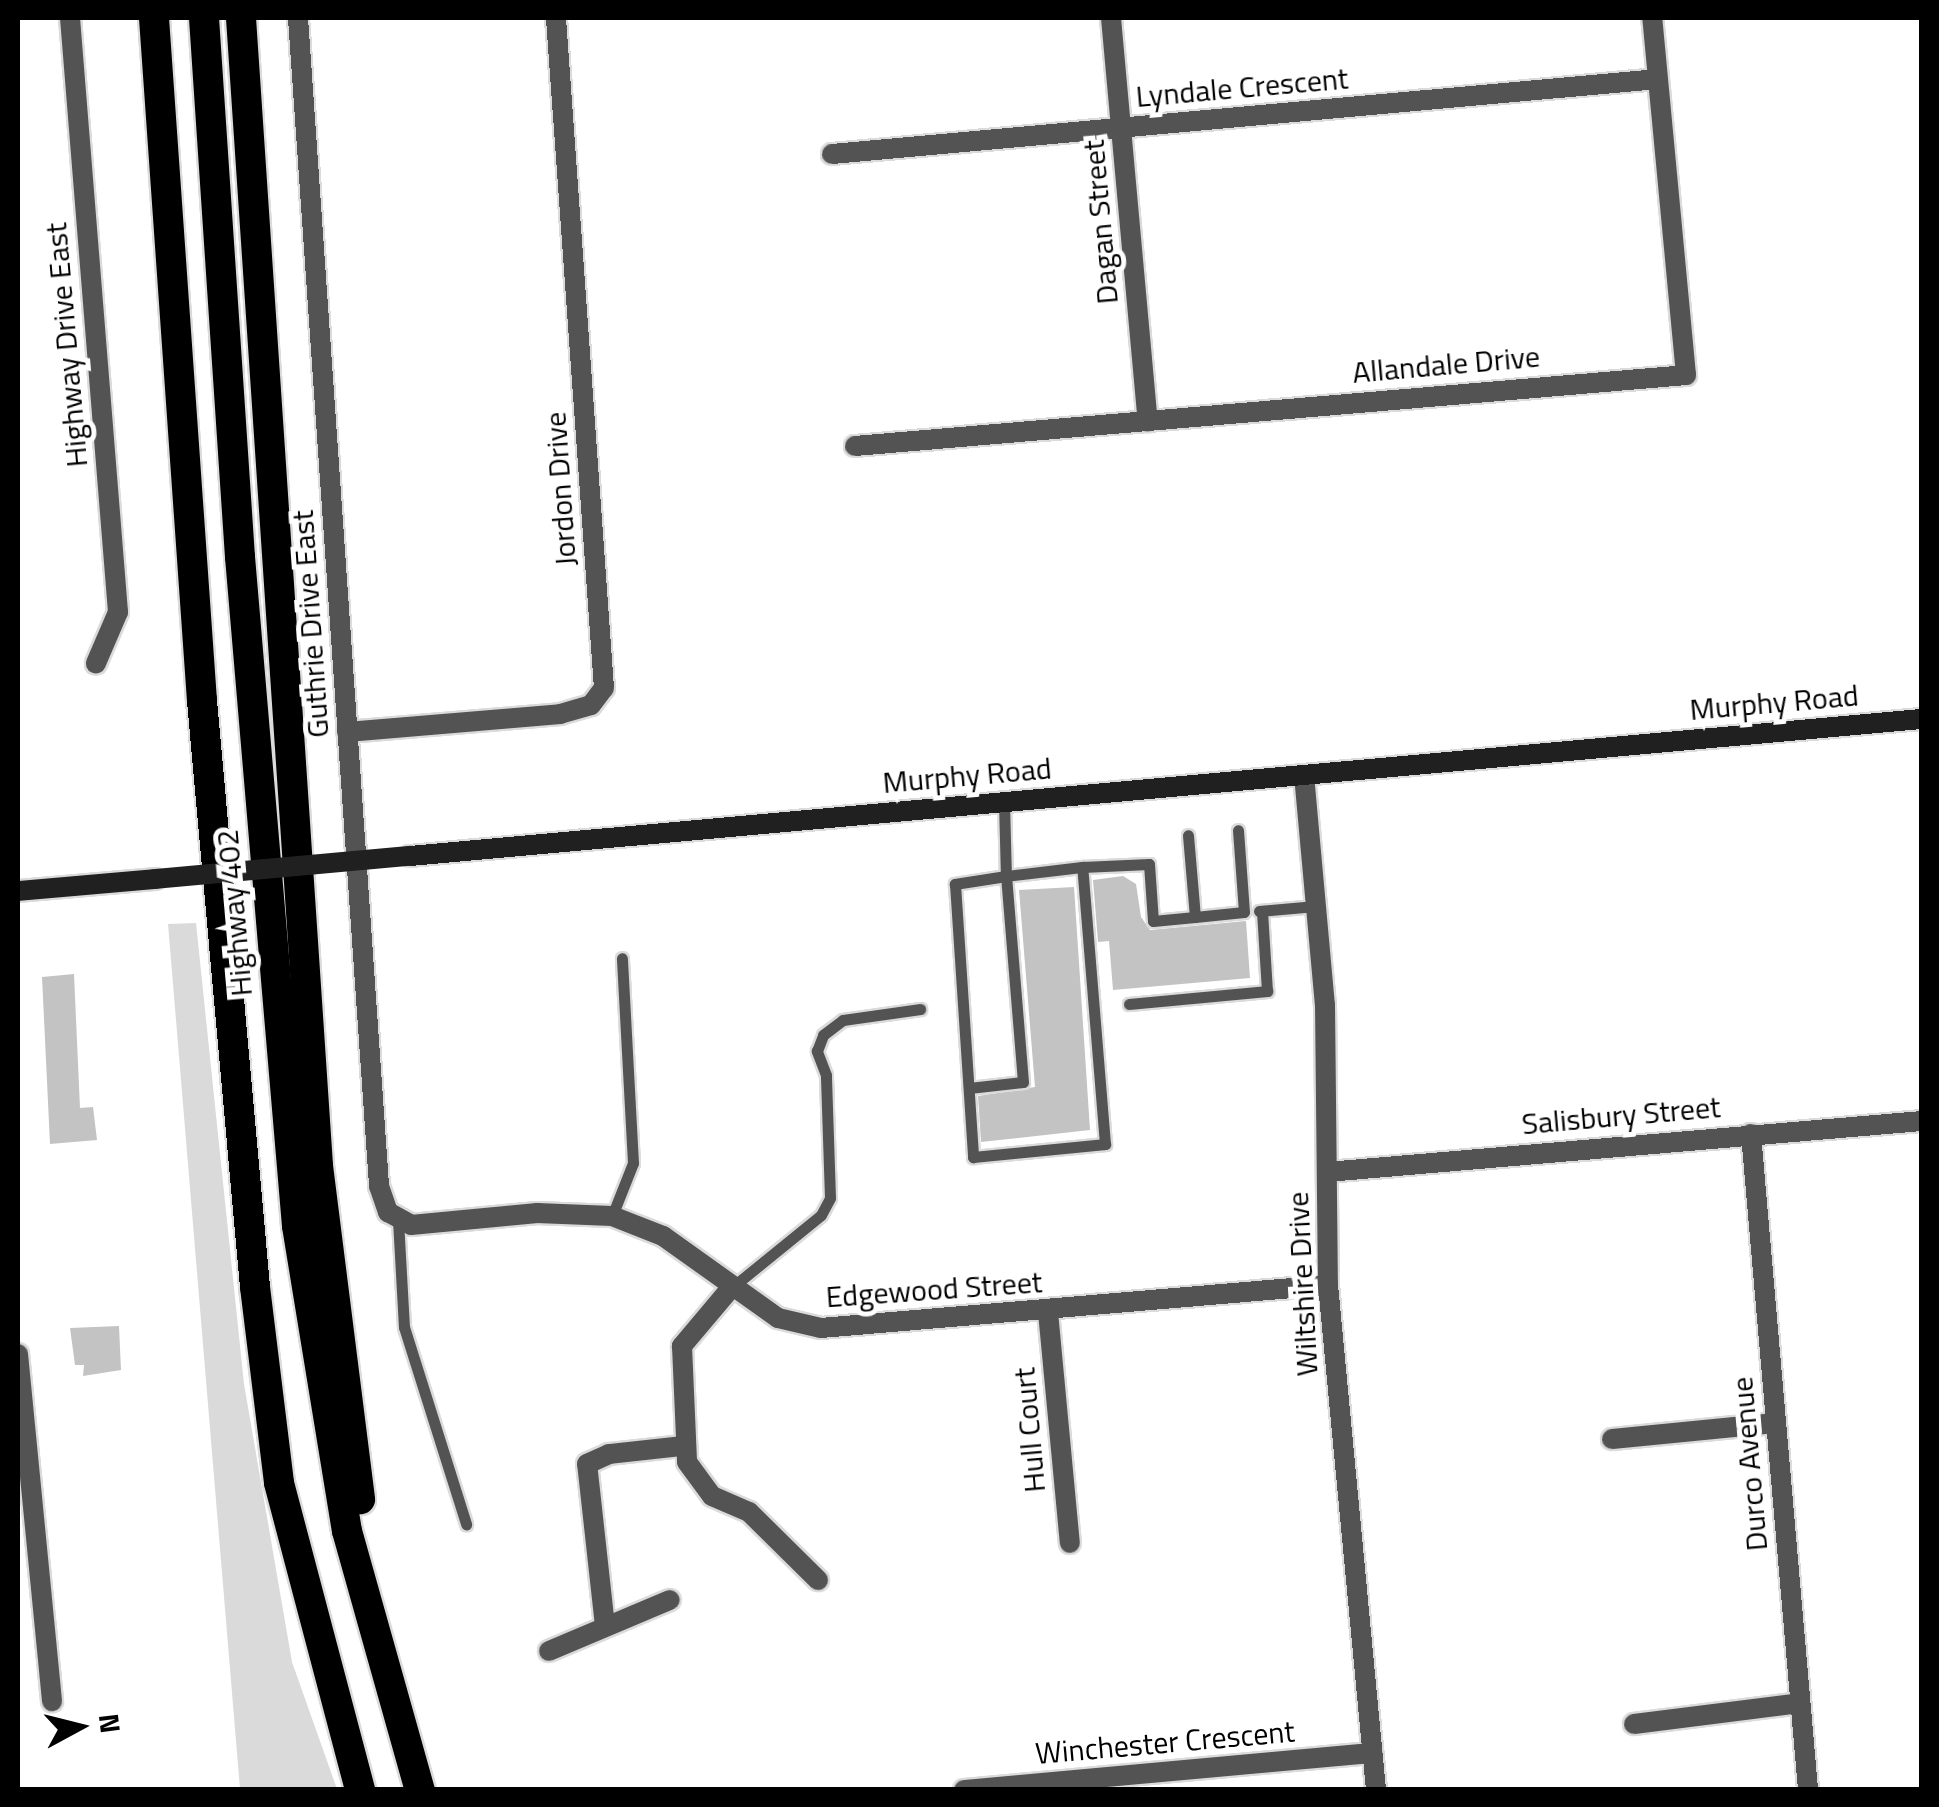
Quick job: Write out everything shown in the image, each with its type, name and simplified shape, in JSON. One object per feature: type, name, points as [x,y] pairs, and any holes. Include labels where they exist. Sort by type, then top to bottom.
[{"type":"highway","points":[[135,18],[160,375],[202,700]]},
{"type":"highway","name":"Highway 402","points":[[154,18],[202,700],[254,1286],[279,1483],[360,1790]]},
{"type":"highway","name":"Highway 402","points":[[201,18],[296,1226],[336,1479],[423,1790]]},
{"type":"highway","points":[[241,18],[326,1276],[359,1495],[423,1790]]},
{"type":"street","name":"Highway Drive East","points":[[70,18],[118,612],[96,663]]},
{"type":"street","name":"Guthrie Drive East","points":[[298,18],[379,1186],[382,1201],[398,1220]]},
{"type":"street","name":"Jordon Drive","points":[[347,732],[560,714],[591,705],[604,688],[556,18]]},
{"type":"street","name":"Dagan Street","points":[[1111,18],[1148,421]]},
{"type":"street","name":"Allandale Drive","points":[[855,446],[1686,375],[1652,18]]},
{"type":"street","name":"Lyndale Crescent","points":[[832,154],[1658,78]]},
{"type":"street","name":"Murphy Road","points":[[18,891],[1922,719]]},
{"type":"street","name":"Wiltshire Drive","points":[[1304,775],[1325,1005],[1328,1286],[1376,1790]]},
{"type":"street","name":"Salisbury Street","points":[[1327,1172],[1922,1121]]},
{"type":"street","name":"Durco Avenue","points":[[1751,1134],[1808,1790]]},
{"type":"street","name":"Edgewood Street","points":[[398,1220],[411,1225],[537,1214],[612,1216],[663,1236],[730,1288],[778,1318],[821,1328],[1328,1286]]},
{"type":"street","points":[[730,1288],[682,1346],[684,1446],[697,1482],[748,1512],[818,1580]]},
{"type":"street","name":"Hull Court","points":[[1048,1312],[1070,1542]]},
{"type":"street","points":[[18,1354],[19,1395],[52,1701]]},
{"type":"street","points":[[1612,1439],[1775,1423]]},
{"type":"street","points":[[604,1626],[588,1464],[595,1457],[684,1446]]},
{"type":"street","points":[[549,1651],[670,1600]]},
{"type":"street","points":[[1634,1724],[1800,1703]]},
{"type":"street","name":"Winchester Crescent","points":[[964,1790],[1372,1754]]},
{"type":"lane","points":[[968,1088],[1024,1082],[1006,876],[1004,802]]},
{"type":"lane","points":[[1238,830],[1244,912]]},
{"type":"lane","points":[[1188,836],[1195,917]]},
{"type":"lane","points":[[1082,868],[1105,1144],[973,1157],[955,884],[1082,868],[1149,864],[1153,921],[1316,906]]},
{"type":"lane","points":[[1129,1004],[1268,992],[1262,911]]},
{"type":"lane","points":[[612,1216],[633,1163],[622,958]]},
{"type":"lane","points":[[730,1288],[821,1216],[830,1198],[827,1092],[818,1052],[823,1035],[843,1020],[920,1009]]},
{"type":"lane","points":[[398,1220],[404,1327],[466,1524]]},
{"type":"shaded area","points":[[196,923],[244,1384],[292,1662],[337,1789],[240,1789],[168,924]]},
{"type":"building","points":[[1123,876],[1136,884],[1141,917],[1150,930],[1246,921],[1250,978],[1113,990],[1109,941],[1098,942],[1093,880]]},
{"type":"building","points":[[1074,887],[1090,1130],[981,1142],[978,1096],[1035,1087],[1019,890]]},
{"type":"building","points":[[74,974],[80,1108],[93,1107],[97,1140],[50,1144],[42,977]]},
{"type":"building","points":[[119,1326],[121,1370],[83,1376],[84,1365],[75,1365],[70,1328]]}]
